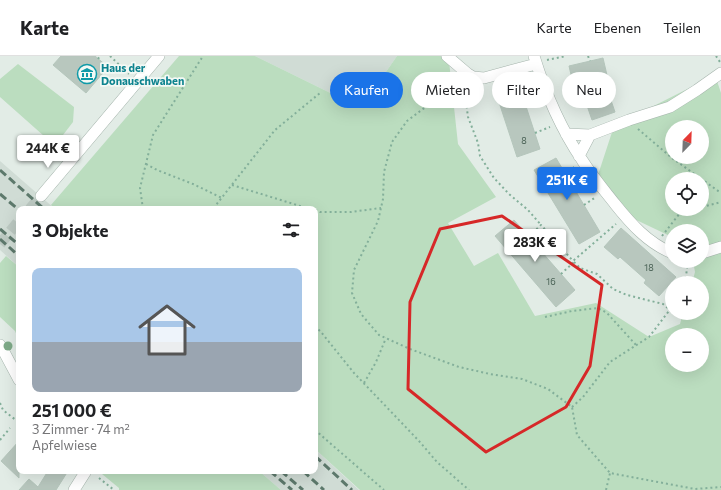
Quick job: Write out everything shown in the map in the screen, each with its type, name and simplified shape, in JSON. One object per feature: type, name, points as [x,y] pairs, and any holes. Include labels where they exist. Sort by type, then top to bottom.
[{"type":"street","points":[[40,196],[159,56]]},
{"type":"street","points":[[447,56],[467,72]]},
{"type":"street","points":[[484,78],[535,60],[545,89],[566,134],[579,156],[605,192],[635,227],[655,244],[665,249]]},
{"type":"street","points":[[566,134],[590,135],[670,106],[697,90],[721,73]]},
{"type":"street","points":[[579,156],[590,135]]},
{"type":"street","points":[[709,251],[721,247]]},
{"type":"street","points":[[0,345],[16,374]]},
{"type":"street","points":[[74,490],[84,474]]},
{"type":"path","points":[[110,56],[131,76]]},
{"type":"path","points":[[143,206],[140,188],[153,135],[204,56]]},
{"type":"path","points":[[535,60],[566,56]]},
{"type":"path","points":[[588,56],[590,61]]},
{"type":"path","points":[[716,56],[721,64]]},
{"type":"path","points":[[216,206],[275,130],[320,93]]},
{"type":"path","points":[[424,108],[407,121],[392,142],[384,172],[383,199],[378,221],[354,270],[352,294],[361,314],[379,335],[410,349],[459,367],[522,379],[548,389],[572,407],[577,435],[610,473],[695,489],[721,487]]},
{"type":"path","points":[[467,108],[468,117],[476,137],[480,156],[494,178],[509,194],[528,210],[580,268],[597,274],[613,289],[628,295],[665,305]]},
{"type":"path","points":[[629,120],[672,158],[721,192]]},
{"type":"path","points":[[534,133],[561,123]]},
{"type":"path","points":[[146,164],[222,198]]},
{"type":"path","points":[[232,185],[300,206]]},
{"type":"path","points":[[709,205],[721,202]]},
{"type":"path","points":[[318,211],[351,212],[381,208]]},
{"type":"path","points":[[561,274],[625,216]]},
{"type":"path","points":[[655,244],[678,216]]},
{"type":"path","points":[[529,236],[541,225]]},
{"type":"path","points":[[545,317],[572,311],[598,308],[608,313],[636,345]]},
{"type":"path","points":[[572,407],[583,397],[610,362],[649,337],[665,316]]},
{"type":"path","points":[[318,330],[354,373],[437,462],[469,490]]},
{"type":"path","points":[[364,383],[376,362],[386,338]]},
{"type":"path","points":[[0,403],[3,410],[16,420]]},
{"type":"path","points":[[0,440],[10,428]]},
{"type":"path","points":[[318,433],[384,490]]},
{"type":"path","points":[[606,490],[610,473]]},
{"type":"path","points":[[100,478],[114,490]]},
{"type":"highlighted area","points":[[502,216],[602,285],[590,366],[566,407],[486,452],[408,389],[410,302],[440,229]]},
{"type":"shaded area","points":[[255,56],[397,56],[386,72],[330,72],[330,93]]},
{"type":"shaded area","points":[[0,161],[52,206],[16,206],[16,264],[0,250]]},
{"type":"shaded area","points":[[318,452],[359,490],[281,490],[262,474],[318,474]]},
{"type":"green space","points":[[179,56],[255,56],[330,93],[330,108],[403,108],[403,72],[386,72],[397,56],[441,56],[449,61],[450,72],[411,72],[411,108],[454,108],[458,144],[496,197],[448,223],[474,266],[498,253],[535,316],[596,303],[649,337],[665,330],[665,372],[709,372],[709,328],[670,328],[680,324],[681,320],[709,320],[709,276],[694,276],[694,268],[709,268],[709,224],[665,224],[665,234],[630,217],[597,178],[614,126],[715,75],[721,93],[721,490],[360,490],[318,452],[318,206],[51,205]]},
{"type":"green space","points":[[18,64],[74,107],[73,122],[63,135],[53,144],[0,97],[0,79]]},
{"type":"green space","points":[[6,256],[16,264],[16,333],[0,317],[0,263]]},
{"type":"green space","points":[[102,474],[262,474],[281,490],[119,490],[119,488]]},
{"type":"building","points":[[61,56],[95,56],[108,67],[86,93],[53,65]]},
{"type":"building","points":[[603,58],[606,72],[570,72],[569,66]]},
{"type":"building","points":[[501,108],[527,108],[540,149],[517,157]]},
{"type":"building","points":[[588,108],[614,108],[615,112],[592,120]]},
{"type":"building","points":[[556,158],[600,232],[579,244],[534,170]]},
{"type":"building","points":[[514,220],[575,290],[556,307],[495,236]]},
{"type":"building","points":[[621,228],[675,276],[665,276],[665,289],[659,296],[644,283],[646,280],[620,257],[618,259],[604,247]]},
{"type":"building","points":[[16,444],[16,474],[19,474],[19,478],[1,461]]},
{"type":"building","points":[[46,474],[66,474],[56,490],[19,490],[29,479],[38,487]]},
{"type":"tunnel","points":[[33,206],[41,196]]},
{"type":"tunnel","points":[[0,244],[16,225]]},
{"type":"railway","points":[[0,170],[41,206]]},
{"type":"railway","points":[[0,194],[16,207]]},
{"type":"railway","points":[[0,229],[16,242]]},
{"type":"railway","points":[[0,239],[16,253]]},
{"type":"railway","points":[[318,459],[352,490]]},
{"type":"railway","points":[[273,474],[292,490]]},
{"type":"railway","points":[[284,474],[303,490]]},
{"type":"railway","points":[[306,474],[324,490]]},
{"type":"place","name":"Haus der Donauschwaben","points":[[87,74]]}]
